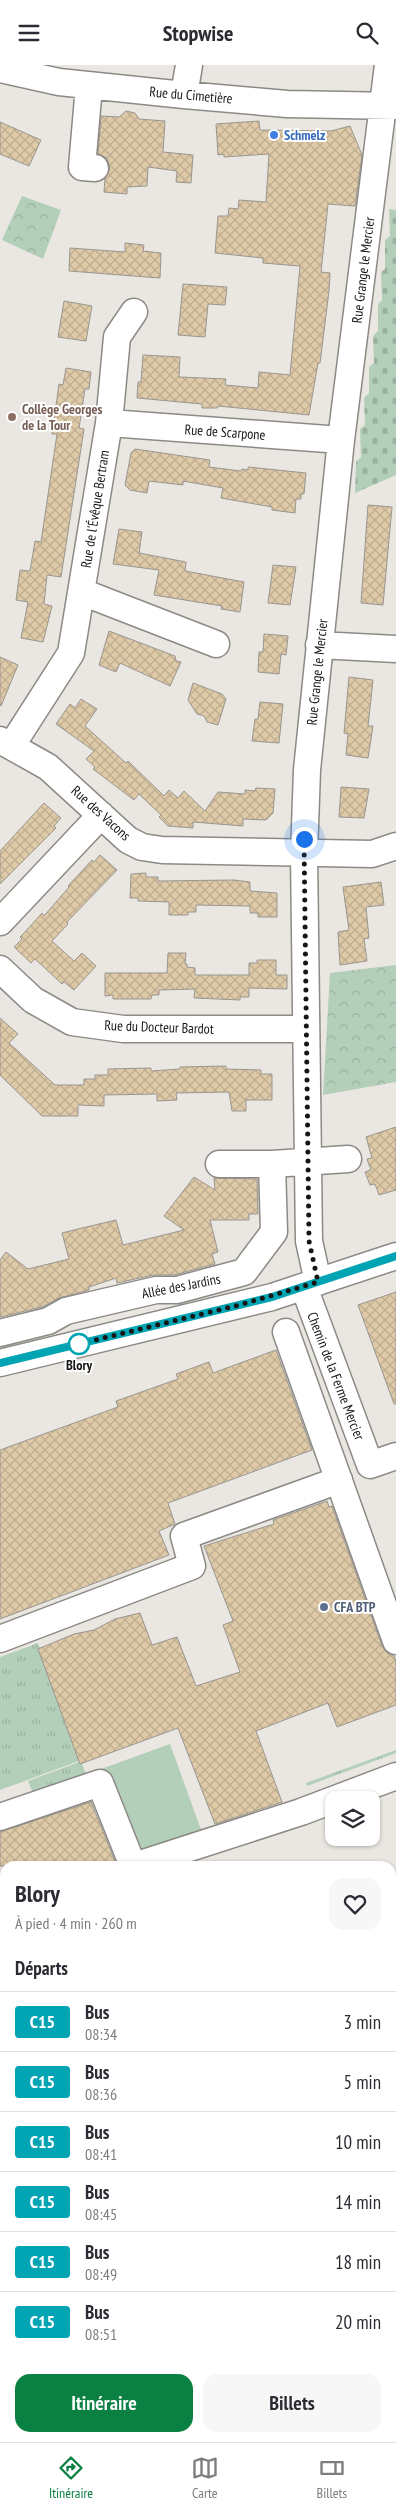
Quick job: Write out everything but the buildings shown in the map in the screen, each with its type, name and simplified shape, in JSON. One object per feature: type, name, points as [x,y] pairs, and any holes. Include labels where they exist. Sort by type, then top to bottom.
[{"type":"street","points":[[184,95],[190,65]]},
{"type":"street","name":"Rue Grange le Mercier","points":[[311,1284],[305,1029],[304,854],[307,770],[340,440],[390,105],[388,65]]},
{"type":"street","name":"Rue du Cimetière","points":[[0,69],[59,82],[184,95],[287,104],[390,105]]},
{"type":"street","points":[[89,86],[82,167],[95,168]]},
{"type":"street","name":"Rue de l'Évêque Bertram","points":[[6,742],[71,653],[109,423],[117,337],[134,312]]},
{"type":"street","name":"Rue de Scarpone","points":[[109,423],[340,440]]},
{"type":"street","points":[[82,592],[216,645]]},
{"type":"street","points":[[319,645],[396,649]]},
{"type":"street","name":"Rue des Vacons","points":[[6,742],[48,767],[128,840],[142,847],[162,850],[304,854],[372,854],[396,847]]},
{"type":"street","points":[[0,922],[101,815]]},
{"type":"street","name":"Rue du Docteur Bardot","points":[[0,969],[33,1000],[72,1022],[123,1029],[305,1029]]},
{"type":"street","points":[[220,1164],[307,1163],[348,1159]]},
{"type":"street","name":"Allée des Jardins","points":[[0,1333],[48,1321],[66,1311],[156,1290],[176,1290],[244,1272],[274,1232],[272,1164]]},
{"type":"street","points":[[0,1363],[239,1305],[396,1256]]},
{"type":"street","name":"Chemin de la Ferme Mercier","points":[[311,1284],[370,1465],[396,1456]]},
{"type":"street","points":[[286,1332],[396,1641]]},
{"type":"street","points":[[0,1639],[192,1566],[184,1536],[339,1480]]},
{"type":"street","points":[[149,1861],[301,1811],[396,1776]]},
{"type":"street","points":[[0,1817],[100,1783],[132,1861]]},
{"type":"green space","points":[[22,196],[61,210],[43,259],[2,240]]},
{"type":"green space","points":[[389,209],[396,210],[396,475],[355,493],[356,462],[361,457],[360,429],[365,425],[364,398],[369,393],[369,367],[374,363],[373,336],[378,331],[378,304],[382,300],[381,272],[385,269],[385,240],[390,236]]},
{"type":"green space","points":[[396,965],[396,1082],[323,1095],[330,973]]},
{"type":"green space","points":[[38,1643],[79,1761],[0,1790],[0,1657]]},
{"type":"green space","points":[[170,1744],[203,1835],[134,1860],[101,1769]]},
{"type":"green space","points":[[396,1750],[396,1753],[307,1786],[306,1783]]},
{"type":"green space","points":[[79,1762],[82,1764],[88,1779],[35,1799],[28,1781]]},
{"type":"bus line","name":"C15","points":[[0,1363],[272,1297],[396,1256]]},
{"type":"place","name":"Schmelz","points":[[274,135]]},
{"type":"place","name":"Collège Georges de la Tour","points":[[12,417]]},
{"type":"place","name":"Blory","points":[[79,1344]]},
{"type":"place","name":"CFA BTP","points":[[324,1607]]},
{"type":"route","points":[[79,1344],[272,1297],[318,1282],[309,1241],[304,839]]}]
